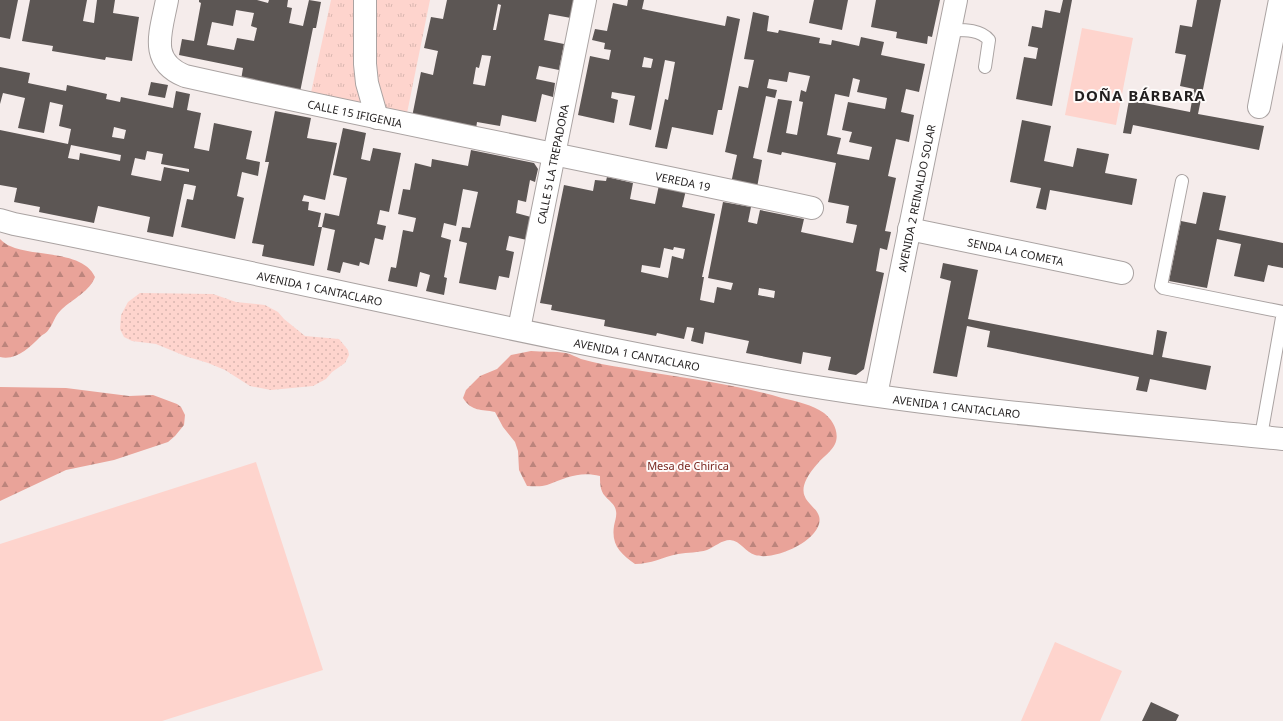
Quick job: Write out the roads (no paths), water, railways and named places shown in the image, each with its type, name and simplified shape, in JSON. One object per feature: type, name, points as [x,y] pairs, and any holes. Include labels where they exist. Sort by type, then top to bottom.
[{"type":"street","name":"CALLE 15 IFIGENIA","points":[[167,0],[160,42],[160,51],[162,59],[174,71],[186,76],[377,118],[554,153]]},
{"type":"street","points":[[365,0],[366,77],[377,118]]},
{"type":"street","name":"CALLE 5 LA TREPADORA","points":[[519,329],[585,0]]},
{"type":"street","name":"AVENIDA 2 REINALDO SOLAR","points":[[876,395],[956,0]]},
{"type":"street","points":[[1259,107],[1280,0]]},
{"type":"street","name":"VEREDA 19","points":[[554,153],[812,208]]},
{"type":"street","name":"AVENIDA 1 CANTACLARO","points":[[0,220],[519,329],[780,381],[876,395],[1072,419],[1283,439]]},
{"type":"street","name":"SENDA LA COMETA","points":[[909,229],[1122,273]]},
{"type":"lane","points":[[950,30],[967,30],[985,36],[989,40],[985,67]]},
{"type":"lane","points":[[1182,181],[1161,286],[1163,288],[1283,312],[1261,436]]},
{"type":"district","name":"DOÑA BÁRBARA","points":[[1140,95]]},
{"type":"park label","name":"Mesa de Chirica","points":[[688,465]]}]
